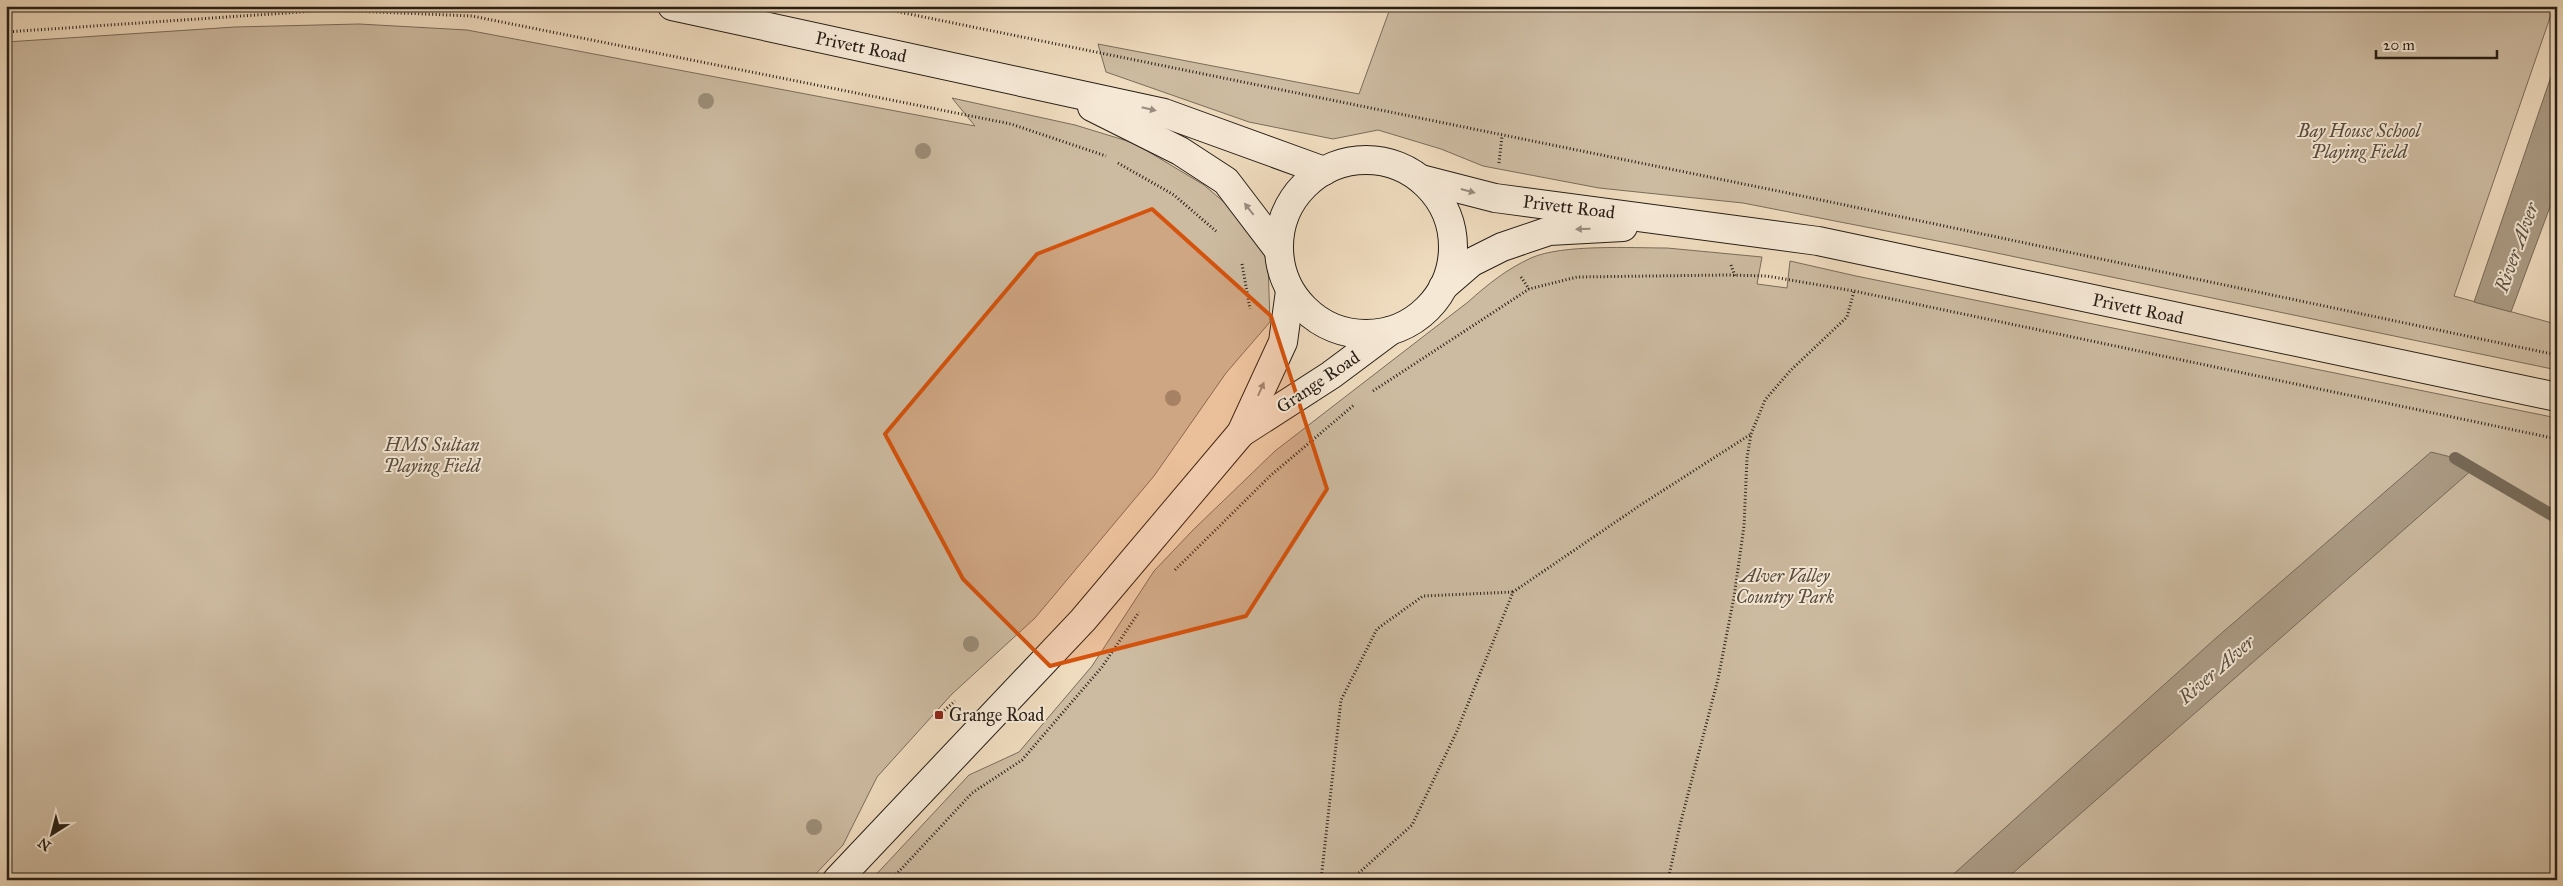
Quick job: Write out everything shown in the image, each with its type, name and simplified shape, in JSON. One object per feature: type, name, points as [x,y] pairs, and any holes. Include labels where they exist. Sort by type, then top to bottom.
[{"type":"main road","name":"Privett Road","points":[[672,6],[1164,113],[1324,171]]},
{"type":"main road","name":"Privett Road","points":[[1050,87],[1180,151],[1226,181],[1277,248]]},
{"type":"main road","points":[[1364,159],[1394,164],[1421,179],[1439,198],[1451,227],[1452,266],[1439,295],[1419,318],[1382,334],[1350,333],[1322,323],[1299,304],[1283,279],[1277,248],[1285,212],[1302,186],[1324,171],[1334,165],[1364,159]]},
{"type":"main road","name":"Privett Road","points":[[1421,179],[1495,198],[1720,226],[1818,241],[2308,346],[2557,397]]},
{"type":"main road","name":"Privett Road","points":[[1443,287],[1472,262],[1502,247],[1549,230],[1677,225],[1720,226]]},
{"type":"main road","name":"Grange Road","points":[[836,880],[1083,620],[1241,433],[1283,342],[1290,290]]},
{"type":"main road","name":"Grange Road","points":[[1241,433],[1331,375],[1392,329]]},
{"type":"path","points":[[870,6],[1774,190],[2557,355]]},
{"type":"path","points":[[6,32],[330,10],[472,16],[1011,124],[1109,157]]},
{"type":"path","points":[[1117,162],[1174,195],[1223,237]]},
{"type":"path","points":[[1239,258],[1243,266],[1250,311]]},
{"type":"path","points":[[1371,392],[1529,289],[1577,277],[1768,276],[1854,291],[2557,438]]},
{"type":"path","points":[[2557,283],[2557,291]]},
{"type":"path","points":[[1668,880],[1680,824],[1718,679],[1734,597],[1744,526],[1746,458],[1751,434],[1765,400],[1790,371],[1847,317],[1854,291]]},
{"type":"path","points":[[1173,572],[1270,476],[1356,404]]},
{"type":"path","points":[[1321,880],[1341,700],[1378,629],[1423,596],[1513,592],[1642,504],[1751,434]]},
{"type":"path","points":[[1351,880],[1412,825],[1458,731],[1513,592]]},
{"type":"path","points":[[891,880],[972,794],[1022,760],[1102,667],[1142,607]]},
{"type":"highlighted area","points":[[1152,209],[1271,316],[1327,489],[1246,616],[1050,666],[963,579],[885,434],[1037,254]]},
{"type":"green space","name":"Bay House School Playing Field","points":[[1391,6],[2554,6],[2454,296],[2552,323],[2557,336],[2557,370],[1963,246],[1743,203],[1599,188],[1483,166],[1441,149],[1378,130],[1333,139],[1249,122],[1106,72],[1098,44],[1359,94]]},
{"type":"green space","name":"HMS Sultan Playing Field","points":[[359,24],[467,30],[975,126],[952,98],[1075,125],[1134,143],[1204,185],[1252,226],[1268,263],[1270,322],[1226,373],[1154,476],[1035,618],[952,694],[877,777],[843,845],[810,880],[6,880],[6,42],[235,27]]},
{"type":"green space","name":"Alver Valley Country Park","points":[[1617,247],[1667,248],[1762,257],[1757,284],[1787,288],[1790,261],[2557,418],[2557,880],[871,880],[969,775],[1019,752],[1092,666],[1154,571],[1193,530],[1275,451],[1490,283],[1522,262],[1544,254],[1578,249]]},
{"type":"water","name":"River Alver","points":[[2557,59],[2557,188],[2511,312],[2474,302]]},
{"type":"water","name":"River Alver","points":[[2431,452],[2455,458],[2473,469],[2005,880],[1947,880],[2216,638]]},
{"type":"waterway","points":[[2455,458],[2557,518]]},
{"type":"place","name":"Grange Road","points":[[939,715]]}]
